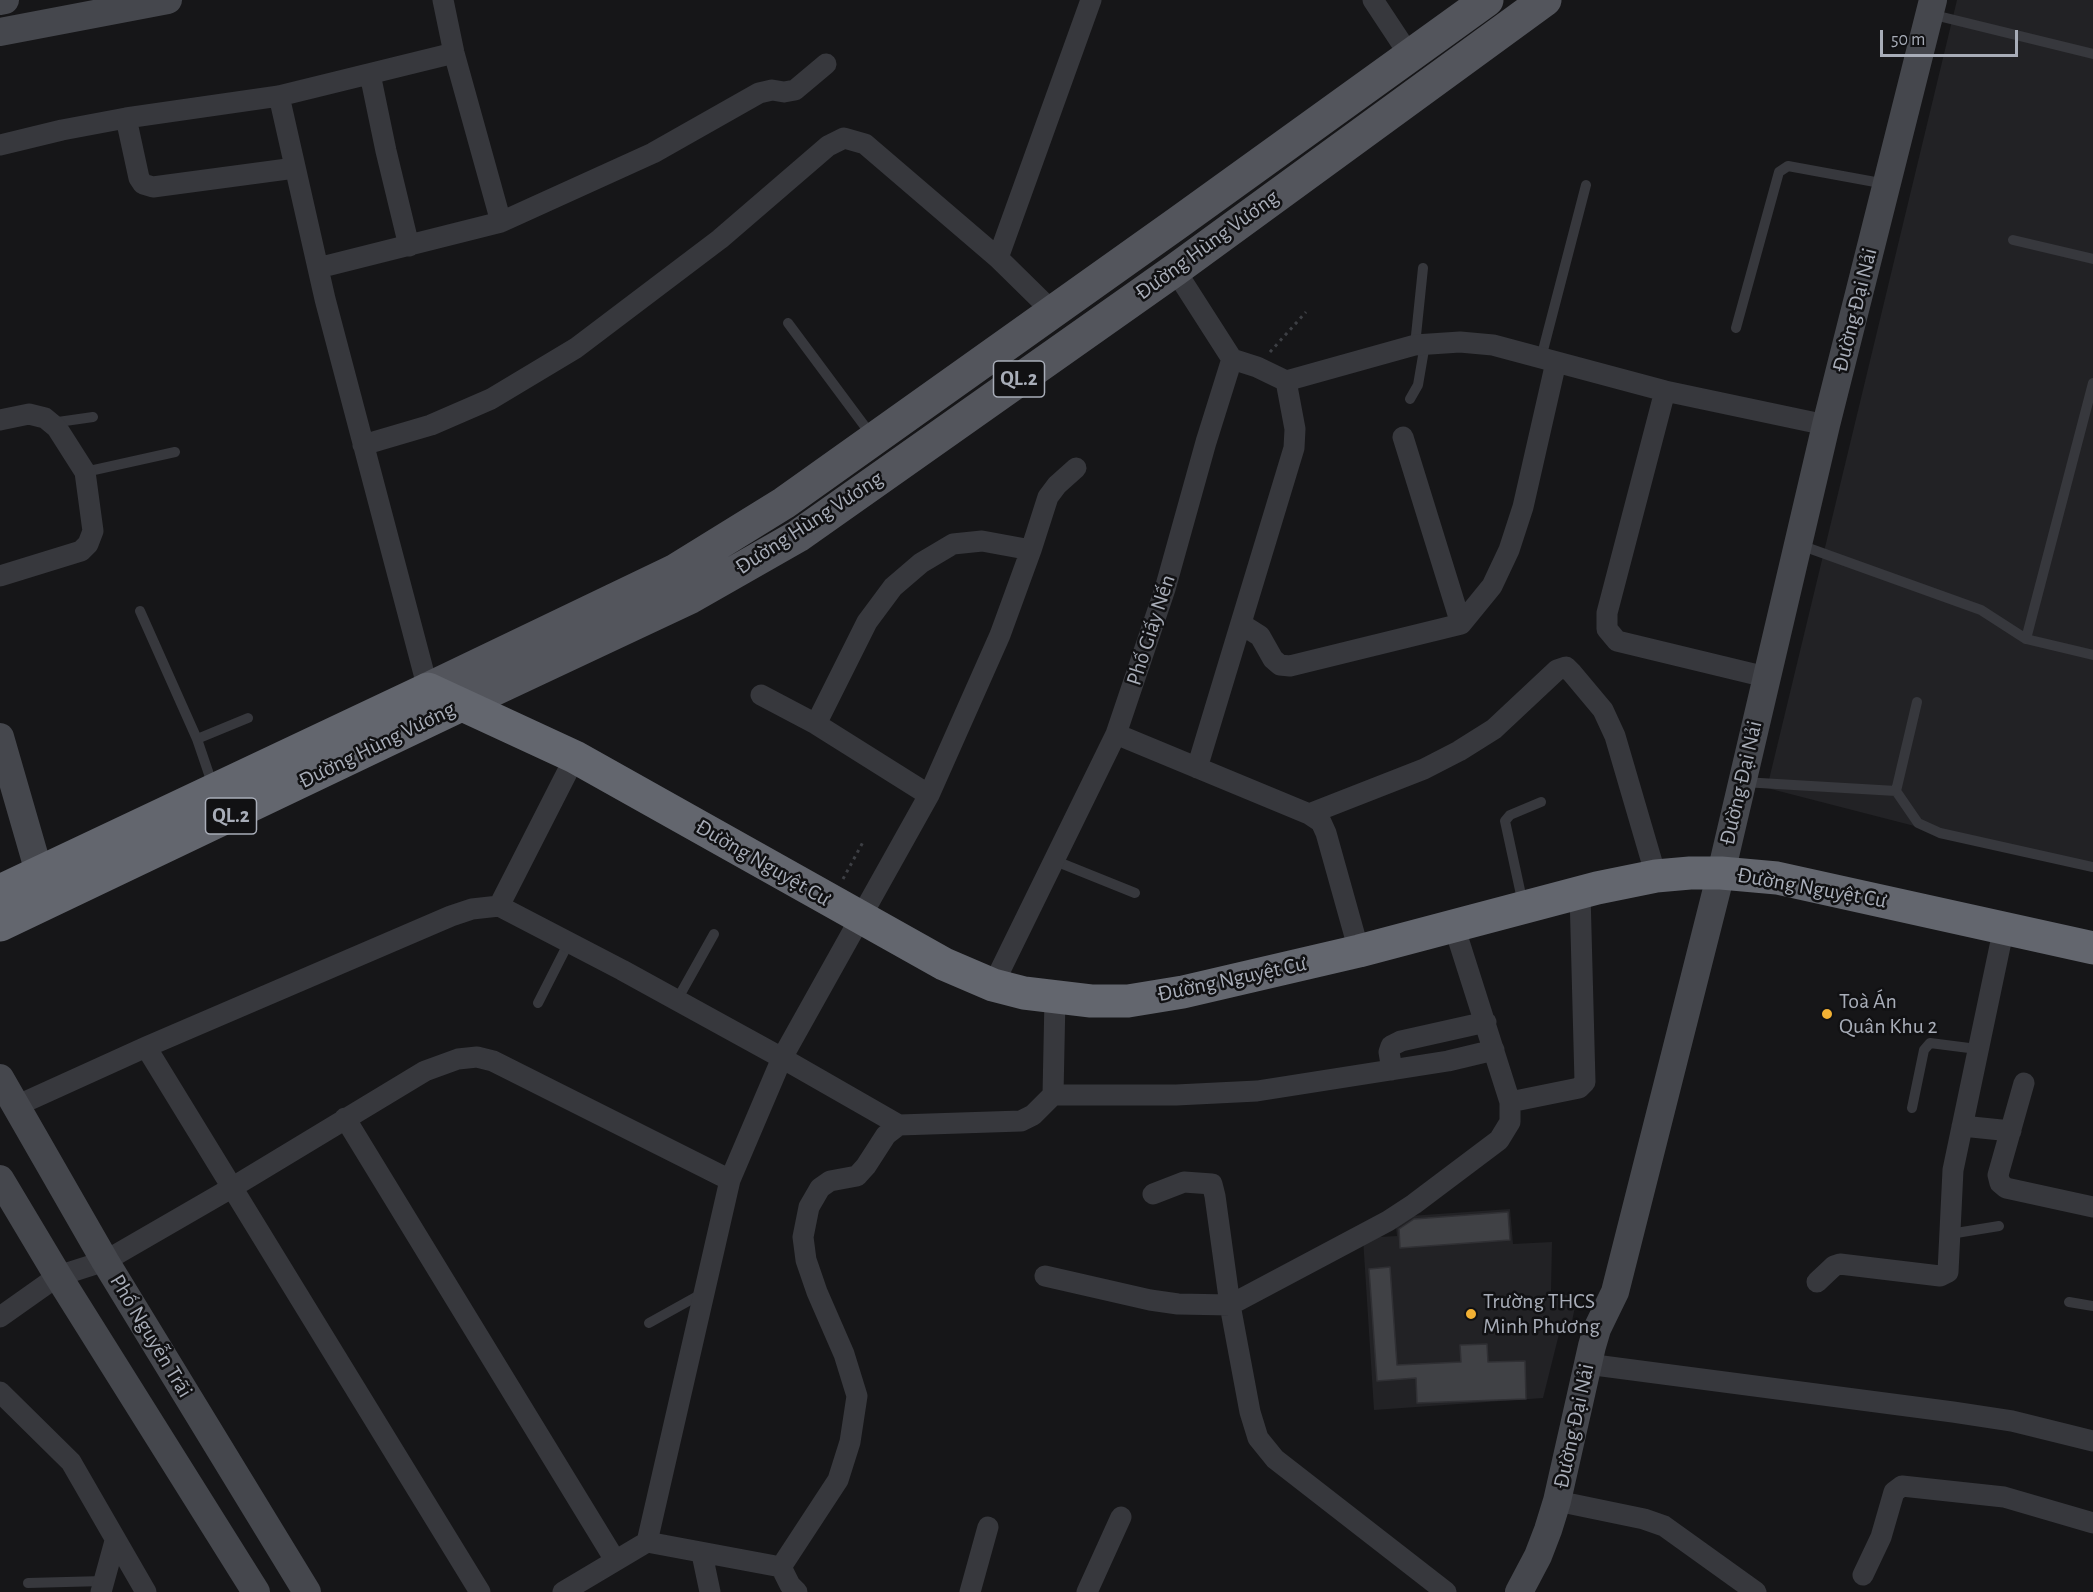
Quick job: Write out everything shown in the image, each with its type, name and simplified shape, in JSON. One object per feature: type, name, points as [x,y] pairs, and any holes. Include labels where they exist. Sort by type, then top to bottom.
[{"type":"highway","name":"Đường Nguyệt Cư","points":[[428,689],[575,757],[959,972],[993,986],[1055,998],[1091,1001],[1139,999],[1183,992],[1359,951],[1580,893],[1656,876],[1721,873],[1760,875],[2093,948]]},
{"type":"highway","name":"Đường Hùng Vương","points":[[0,891],[428,689]]},
{"type":"highway","name":"Đường Hùng Vương","points":[[0,925],[461,705]]},
{"type":"main road","name":"Đường Hùng Vương","points":[[428,689],[674,571],[784,502],[1487,0]]},
{"type":"main road","name":"Đường Hùng Vương","points":[[461,705],[691,597],[798,536],[1187,261],[1545,0]]},
{"type":"main road","points":[[1179,222],[1187,261]]},
{"type":"street","points":[[0,1],[5,0]]},
{"type":"street","points":[[0,32],[168,0]]},
{"type":"street","points":[[443,0],[454,53],[501,222]]},
{"type":"street","points":[[998,258],[1091,0]]},
{"type":"street","points":[[1373,0],[1410,56]]},
{"type":"street","name":"Đường Đại Nải","points":[[1519,1592],[1538,1556],[1557,1501],[1587,1364],[1597,1329],[1615,1292],[1721,873],[1797,543],[1931,7]]},
{"type":"street","points":[[0,145],[126,118],[279,96],[454,53]]},
{"type":"street","points":[[318,267],[501,222],[653,153],[759,93],[772,90],[784,92],[795,90],[826,64]]},
{"type":"street","points":[[370,74],[409,246]]},
{"type":"street","points":[[279,96],[318,267],[428,689]]},
{"type":"street","points":[[126,118],[139,178],[143,184],[153,187],[295,168]]},
{"type":"street","points":[[363,445],[431,425],[491,399],[576,348],[720,239],[828,147],[844,138],[865,144],[998,258],[1053,312]]},
{"type":"street","points":[[1187,261],[1232,359],[1257,367],[1286,381],[1420,345],[1460,342],[1493,345],[1665,391],[1826,425]]},
{"type":"street","name":"Phố Giấy Nến","points":[[993,986],[1116,734],[1165,589],[1232,359]]},
{"type":"street","points":[[1241,624],[1260,636],[1273,659],[1280,665],[1290,666],[1461,624],[1492,586],[1509,550],[1523,507],[1549,360]]},
{"type":"street","points":[[1197,768],[1294,448],[1295,429],[1286,381]]},
{"type":"street","points":[[1665,391],[1607,613],[1607,629],[1617,641],[1766,677]]},
{"type":"street","points":[[0,420],[29,414],[45,418],[57,428],[84,472],[93,531],[88,544],[81,551],[0,576]]},
{"type":"street","points":[[1403,437],[1461,624]]},
{"type":"street","points":[[647,1542],[730,1180],[782,1058],[929,795],[1000,635],[1048,498],[1057,485],[1076,468]]},
{"type":"street","points":[[816,724],[867,622],[893,587],[921,563],[953,544],[982,541],[1031,550]]},
{"type":"street","points":[[1309,814],[1424,769],[1459,751],[1494,729],[1557,670],[1566,667],[1603,710],[1615,736],[1656,876]]},
{"type":"street","points":[[761,695],[816,724],[929,795]]},
{"type":"street","points":[[1116,734],[1309,814],[1321,822],[1326,832],[1359,951]]},
{"type":"street","points":[[0,737],[39,872]]},
{"type":"street","points":[[500,906],[575,757]]},
{"type":"street","points":[[1510,1102],[1579,1088],[1585,1082],[1580,893]]},
{"type":"street","points":[[16,1106],[146,1047],[451,916],[472,909],[500,906],[677,1000],[899,1125],[1021,1121],[1033,1115],[1053,1095],[1055,998]]},
{"type":"street","points":[[1045,1276],[1150,1300],[1178,1304],[1230,1305],[1388,1221],[1499,1140],[1510,1122],[1510,1102],[1454,926]]},
{"type":"street","points":[[1817,1282],[1834,1266],[1840,1264],[1940,1276],[1948,1272],[1953,1170],[2004,927]]},
{"type":"street","points":[[1392,1070],[1389,1052],[1391,1046],[1401,1041],[1486,1022]]},
{"type":"street","points":[[146,1047],[480,1592]]},
{"type":"street","points":[[1053,1095],[1176,1095],[1257,1091],[1448,1061],[1494,1050]]},
{"type":"street","points":[[0,1317],[58,1276],[105,1261],[425,1071],[458,1059],[477,1058],[493,1061],[730,1180]]},
{"type":"street","name":"Phố Nguyễn Trãi","points":[[0,1078],[105,1261],[306,1592]]},
{"type":"street","points":[[2024,1083],[1998,1175],[2000,1183],[2006,1188],[2093,1206]]},
{"type":"street","points":[[345,1118],[615,1560]]},
{"type":"street","points":[[781,1567],[838,1480],[850,1442],[857,1396],[844,1354],[806,1260],[803,1237],[809,1207],[820,1188],[825,1184],[857,1176],[886,1135],[899,1125]]},
{"type":"street","points":[[1962,1126],[2011,1131]]},
{"type":"street","name":"Phố Nguyễn Trãi","points":[[0,1179],[58,1276],[256,1592]]},
{"type":"street","points":[[1153,1194],[1184,1182],[1212,1184],[1230,1305],[1250,1412],[1258,1438],[1275,1459],[1446,1592]]},
{"type":"street","points":[[1587,1364],[2012,1421],[2093,1441]]},
{"type":"street","points":[[0,1393],[71,1462],[146,1592]]},
{"type":"street","points":[[1863,1575],[1881,1537],[1894,1492],[1902,1486],[2004,1497],[2093,1523]]},
{"type":"street","points":[[1557,1501],[1664,1526],[1756,1592]]},
{"type":"street","points":[[1087,1592],[1121,1517]]},
{"type":"street","points":[[970,1592],[988,1527]]},
{"type":"street","points":[[102,1587],[115,1541]]},
{"type":"street","points":[[563,1592],[647,1542],[781,1567]]},
{"type":"street","points":[[702,1554],[710,1592]]},
{"type":"street","points":[[781,1567],[790,1585],[797,1592]]},
{"type":"lane","points":[[1931,7],[2093,54]]},
{"type":"lane","points":[[1736,328],[1779,172],[1788,166],[1887,184]]},
{"type":"lane","points":[[1549,360],[1586,185]]},
{"type":"lane","points":[[2013,240],[2093,259]]},
{"type":"lane","points":[[1410,399],[1418,385],[1423,268]]},
{"type":"lane","points":[[788,324],[874,439]]},
{"type":"lane","points":[[2025,639],[2093,383]]},
{"type":"lane","points":[[51,423],[93,417]]},
{"type":"lane","points":[[84,472],[175,452]]},
{"type":"lane","points":[[1797,543],[1981,610],[2025,639],[2093,655]]},
{"type":"lane","points":[[140,611],[197,739],[214,790]]},
{"type":"lane","points":[[1917,702],[1896,791],[1918,823],[1940,833],[2093,867]]},
{"type":"lane","points":[[197,739],[248,718]]},
{"type":"lane","points":[[1741,782],[1896,791]]},
{"type":"lane","points":[[1524,908],[1505,820],[1509,815],[1541,802]]},
{"type":"lane","points":[[1053,860],[1135,893]]},
{"type":"lane","points":[[677,1000],[714,934]]},
{"type":"lane","points":[[538,1003],[568,942]]},
{"type":"lane","points":[[1912,1108],[1924,1050],[1930,1043],[1977,1048]]},
{"type":"lane","points":[[1950,1234],[1999,1226]]},
{"type":"lane","points":[[649,1323],[703,1293]]},
{"type":"lane","points":[[2069,1302],[2093,1306]]},
{"type":"lane","points":[[28,1582],[102,1587]]},
{"type":"path","points":[[1257,367],[1306,312]]},
{"type":"path","points":[[830,901],[863,842]]},
{"type":"shaded area","points":[[1957,0],[2093,0],[2093,872],[1767,788]]},
{"type":"shaded area","name":"Trường THCS Minh Phương","points":[[1510,1209],[1513,1244],[1552,1242],[1551,1292],[1577,1297],[1570,1331],[1560,1330],[1543,1398],[1374,1410],[1363,1238],[1397,1236],[1395,1217]]},
{"type":"building","points":[[1508,1212],[1510,1240],[1400,1248],[1399,1229],[1414,1219]]},
{"type":"building","points":[[1390,1267],[1397,1365],[1461,1362],[1460,1345],[1487,1344],[1488,1362],[1525,1361],[1526,1399],[1417,1403],[1416,1378],[1377,1381],[1369,1269]]},
{"type":"place","name":"Toà Án Quân Khu 2","points":[[1827,1014]]},
{"type":"place","name":"Trường THCS Minh Phương","points":[[1471,1314]]}]
